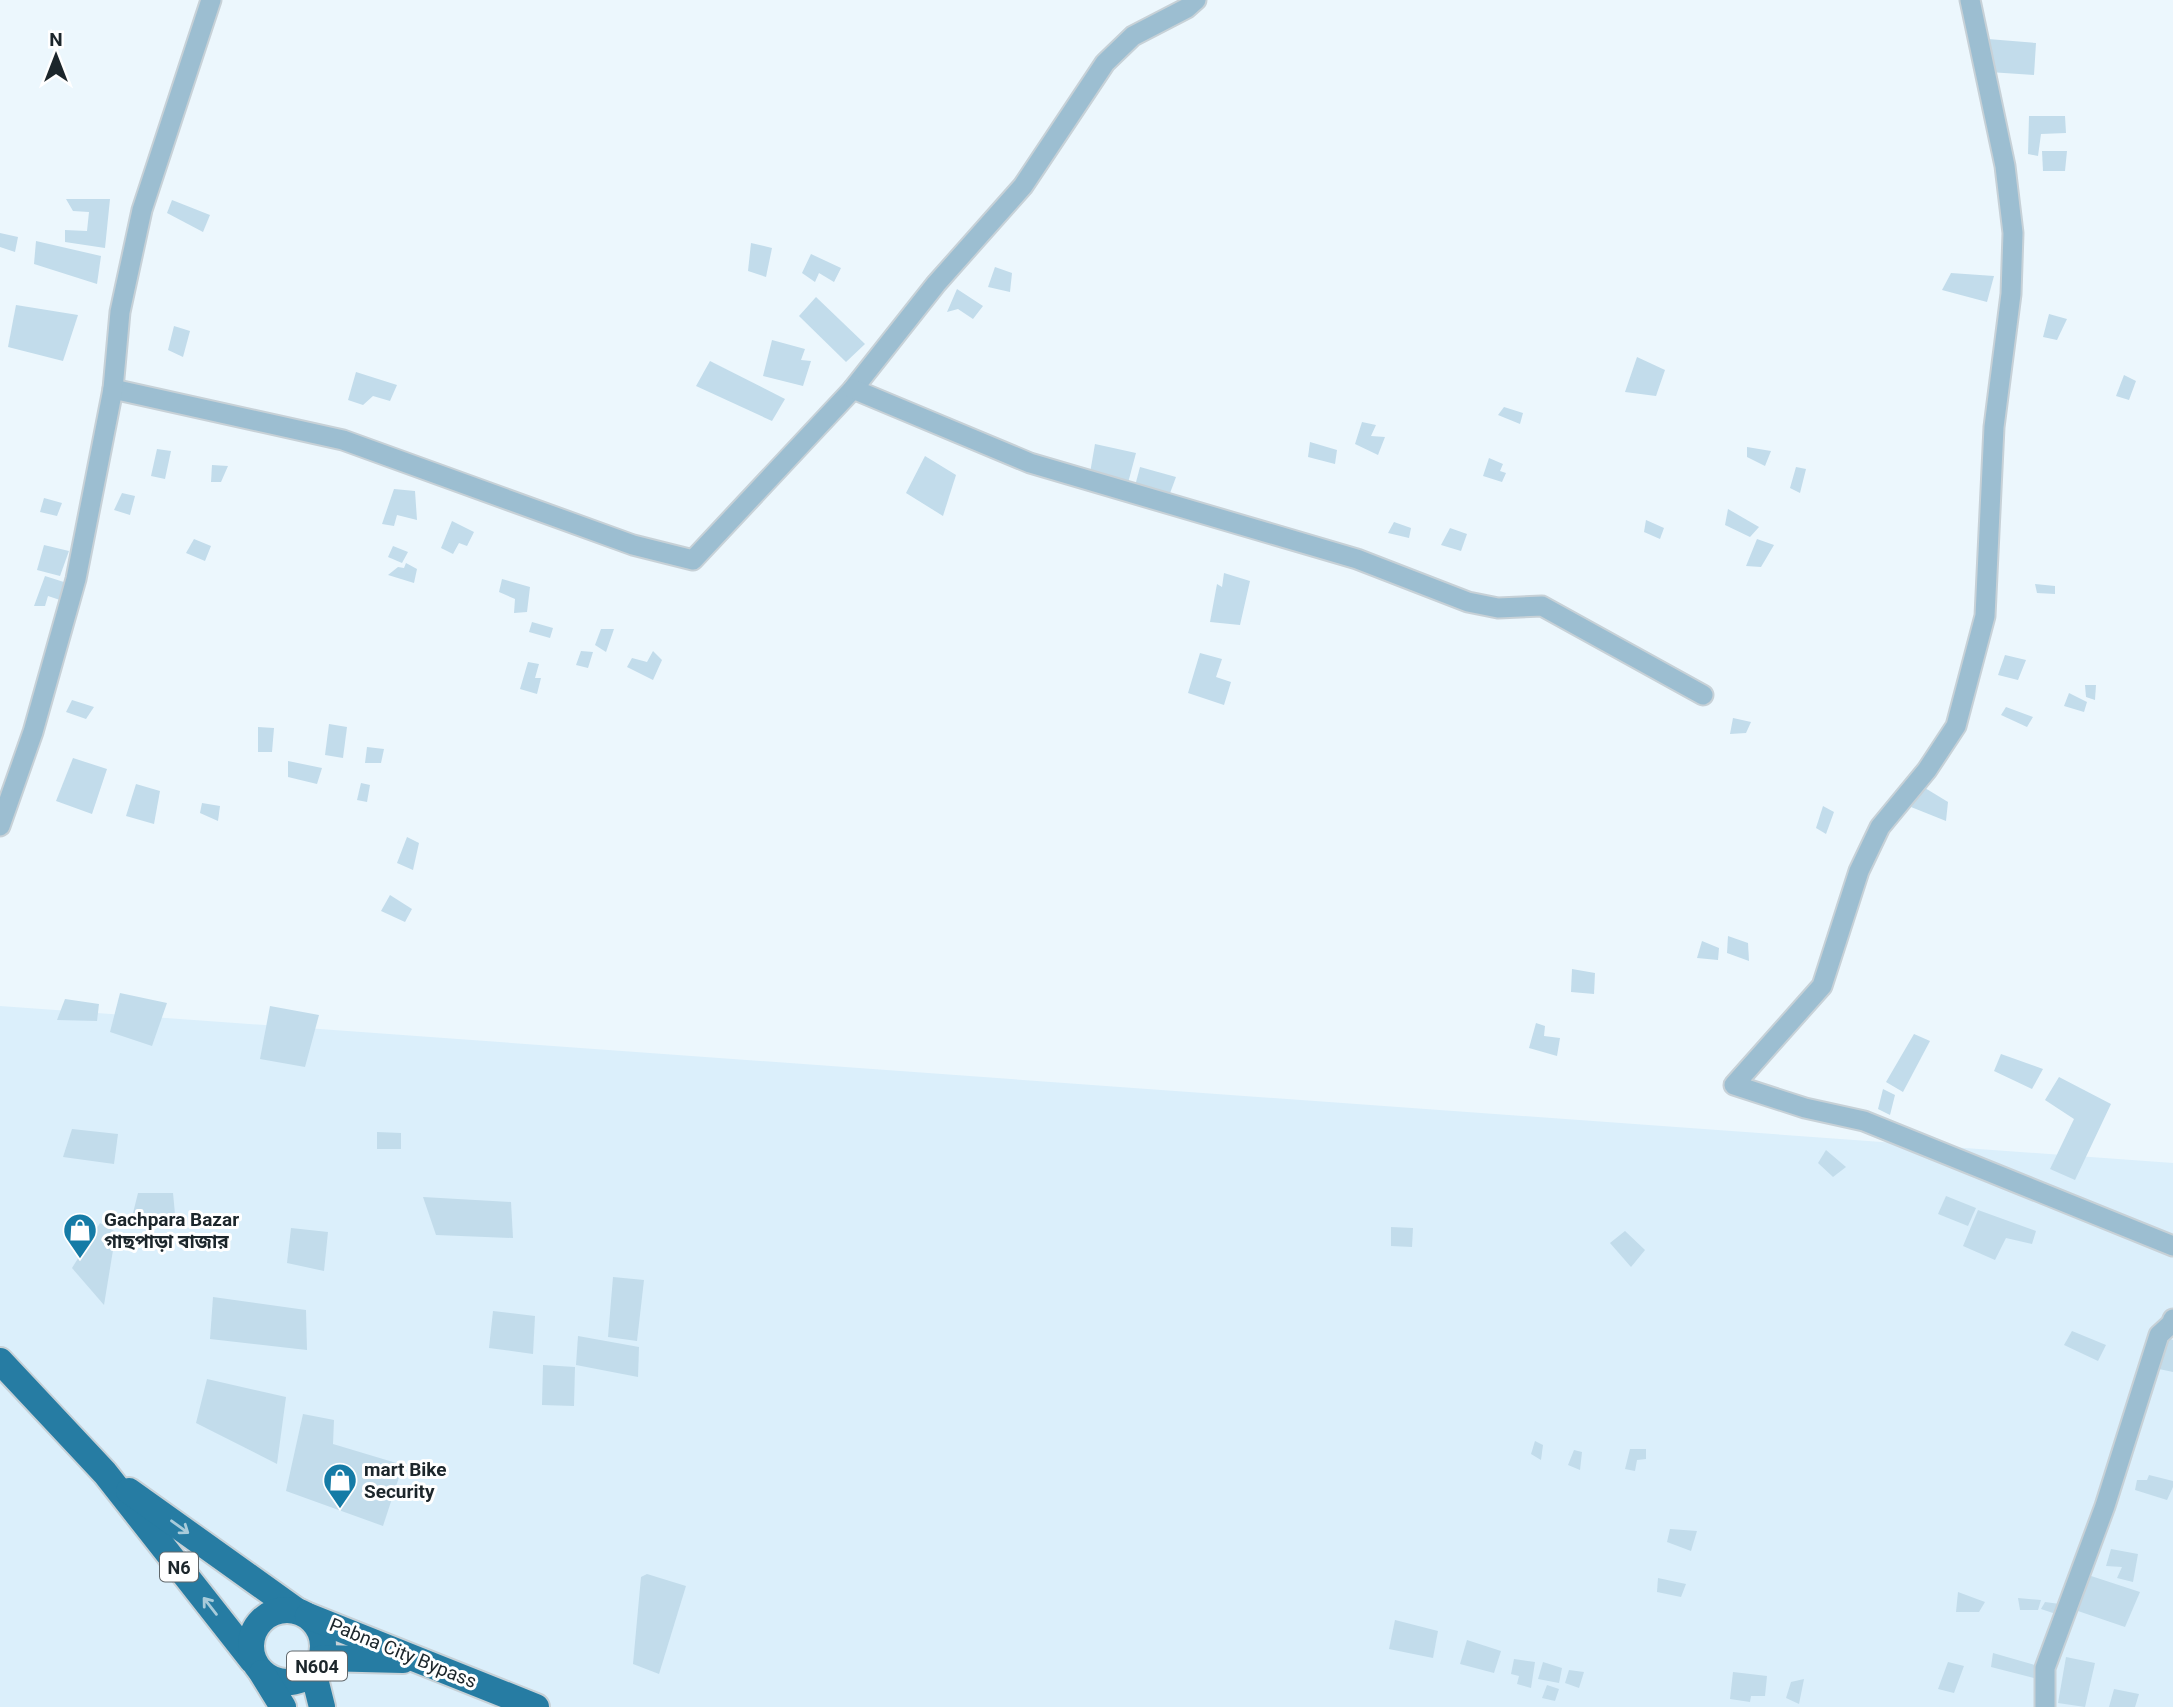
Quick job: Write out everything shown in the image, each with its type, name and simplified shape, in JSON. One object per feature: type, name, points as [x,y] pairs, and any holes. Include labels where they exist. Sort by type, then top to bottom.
[{"type":"highway","name":"N6","points":[[0,1361],[105,1473],[257,1666],[283,1707]]},
{"type":"highway","name":"N6","points":[[105,1473],[303,1613]]},
{"type":"highway","points":[[257,1666],[252,1636],[264,1617],[274,1611],[286,1609],[303,1613]]},
{"type":"highway","name":"Pabna City Bypass","points":[[303,1613],[536,1707]]},
{"type":"highway","name":"N604","points":[[257,1666],[279,1681],[291,1682],[303,1678],[317,1665],[324,1647],[322,1635],[303,1613]]},
{"type":"highway","name":"N604","points":[[317,1665],[422,1661]]},
{"type":"highway","points":[[317,1665],[322,1707]]},
{"type":"street","points":[[0,826],[33,732],[76,579],[113,389],[120,312],[142,210],[211,0]]},
{"type":"street","points":[[113,389],[343,440],[633,545],[693,560],[853,389],[936,284],[1023,186],[1105,63],[1133,36],[1187,8],[1196,0]]},
{"type":"street","points":[[1970,0],[2005,166],[2013,233],[2011,294],[1994,427],[1985,616],[1956,726],[1927,770],[1880,827],[1859,871],[1822,986],[1734,1085],[1805,1108],[1864,1121],[2173,1246]]},
{"type":"street","points":[[853,389],[1030,463],[1357,559],[1468,602],[1497,608],[1542,606],[1703,695]]},
{"type":"street","points":[[2045,1707],[2045,1668],[2105,1506],[2159,1335],[2173,1319]]},
{"type":"shaded area","points":[[0,1006],[2173,1163],[2173,1707],[0,1707]]},
{"type":"building","points":[[1988,39],[2036,43],[2034,75],[1989,72]]},
{"type":"building","points":[[2029,116],[2065,116],[2066,133],[2041,134],[2038,156],[2028,154]]},
{"type":"building","points":[[2042,151],[2067,151],[2065,171],[2043,171]]},
{"type":"building","points":[[66,199],[110,199],[105,248],[65,242],[65,230],[87,231],[89,212],[73,211]]},
{"type":"building","points":[[172,200],[210,215],[203,232],[167,213]]},
{"type":"building","points":[[0,233],[18,237],[15,252],[0,247]]},
{"type":"building","points":[[36,241],[101,256],[97,284],[34,264]]},
{"type":"building","points":[[751,243],[772,248],[766,277],[748,271]]},
{"type":"building","points":[[811,254],[841,268],[834,282],[819,273],[815,282],[802,273]]},
{"type":"building","points":[[995,267],[1012,273],[1010,292],[988,287]]},
{"type":"building","points":[[1951,273],[1994,276],[1987,302],[1942,290]]},
{"type":"building","points":[[957,289],[983,306],[973,319],[958,309],[947,312]]},
{"type":"building","points":[[816,297],[865,344],[846,362],[799,316]]},
{"type":"building","points":[[16,305],[78,315],[63,361],[8,347]]},
{"type":"building","points":[[2049,314],[2067,319],[2057,340],[2043,337]]},
{"type":"building","points":[[174,326],[190,331],[183,357],[168,350]]},
{"type":"building","points":[[772,340],[805,349],[801,360],[811,361],[803,386],[763,376]]},
{"type":"building","points":[[1637,357],[1665,370],[1656,396],[1625,392]]},
{"type":"building","points":[[710,361],[785,399],[772,421],[696,386]]},
{"type":"building","points":[[356,372],[397,385],[390,401],[373,396],[363,405],[348,400]]},
{"type":"building","points":[[2124,375],[2136,381],[2129,400],[2116,396]]},
{"type":"building","points":[[1504,407],[1523,413],[1520,424],[1498,415]]},
{"type":"building","points":[[1362,422],[1376,425],[1371,436],[1385,437],[1378,455],[1355,444]]},
{"type":"building","points":[[1310,442],[1337,450],[1335,464],[1308,457]]},
{"type":"building","points":[[1095,444],[1136,453],[1128,483],[1090,473]]},
{"type":"building","points":[[1747,447],[1771,451],[1765,466],[1747,457]]},
{"type":"building","points":[[157,449],[171,451],[165,479],[151,476]]},
{"type":"building","points":[[925,456],[956,475],[943,516],[906,493]]},
{"type":"building","points":[[1489,458],[1503,464],[1500,471],[1506,473],[1502,482],[1483,476]]},
{"type":"building","points":[[212,465],[228,466],[221,482],[211,482]]},
{"type":"building","points":[[1140,467],[1176,477],[1169,496],[1135,486]]},
{"type":"building","points":[[1796,467],[1806,469],[1800,493],[1790,488]]},
{"type":"building","points":[[394,489],[415,491],[417,520],[397,515],[394,526],[382,524]]},
{"type":"building","points":[[122,493],[135,496],[130,515],[114,510]]},
{"type":"building","points":[[44,498],[62,503],[57,516],[40,512]]},
{"type":"building","points":[[1728,509],[1759,527],[1750,537],[1725,525]]},
{"type":"building","points":[[1646,520],[1664,528],[1660,539],[1644,532]]},
{"type":"building","points":[[452,521],[474,532],[467,546],[459,543],[453,554],[441,548]]},
{"type":"building","points":[[1394,522],[1411,528],[1409,538],[1388,533]]},
{"type":"building","points":[[1450,528],[1467,534],[1461,551],[1441,545]]},
{"type":"building","points":[[194,539],[211,546],[205,561],[186,553]]},
{"type":"building","points":[[1757,539],[1774,545],[1761,567],[1746,566]]},
{"type":"building","points":[[44,545],[69,551],[60,576],[37,570]]},
{"type":"building","points":[[393,546],[408,552],[402,563],[388,557]]},
{"type":"building","points":[[406,563],[417,569],[414,583],[388,575],[398,567],[404,568]]},
{"type":"building","points":[[1224,573],[1250,581],[1240,625],[1210,622],[1217,584],[1222,587]]},
{"type":"building","points":[[45,576],[67,583],[60,600],[48,596],[45,606],[34,606]]},
{"type":"building","points":[[502,579],[530,587],[527,612],[514,613],[515,599],[499,592]]},
{"type":"building","points":[[2035,584],[2055,586],[2055,594],[2037,593]]},
{"type":"building","points":[[532,622],[553,628],[550,638],[529,632]]},
{"type":"building","points":[[601,629],[614,629],[606,652],[595,645]]},
{"type":"building","points":[[581,651],[593,652],[588,668],[576,665]]},
{"type":"building","points":[[653,651],[662,660],[653,680],[627,667],[632,658],[647,662]]},
{"type":"building","points":[[1200,653],[1222,659],[1216,677],[1231,682],[1224,705],[1188,693]]},
{"type":"building","points":[[2005,655],[2026,660],[2018,680],[1998,675]]},
{"type":"building","points":[[528,662],[539,664],[535,678],[541,678],[537,694],[520,689]]},
{"type":"building","points":[[2085,685],[2096,685],[2095,700],[2086,697]]},
{"type":"building","points":[[2069,693],[2087,702],[2084,712],[2064,706]]},
{"type":"building","points":[[72,700],[94,707],[86,719],[66,712]]},
{"type":"building","points":[[2006,707],[2033,717],[2027,727],[2001,715]]},
{"type":"building","points":[[1733,718],[1751,722],[1746,733],[1730,734]]},
{"type":"building","points":[[329,724],[347,727],[343,758],[325,755]]},
{"type":"building","points":[[258,727],[274,728],[272,752],[258,752]]},
{"type":"building","points":[[367,747],[384,749],[381,763],[365,763]]},
{"type":"building","points":[[73,758],[107,769],[92,814],[56,801]]},
{"type":"building","points":[[288,761],[322,768],[317,784],[288,777]]},
{"type":"building","points":[[361,783],[370,785],[367,802],[357,800]]},
{"type":"building","points":[[136,784],[160,791],[154,824],[126,816]]},
{"type":"building","points":[[1925,788],[1948,802],[1946,821],[1911,807]]},
{"type":"building","points":[[202,803],[220,806],[218,821],[200,813]]},
{"type":"building","points":[[1823,806],[1834,812],[1826,834],[1816,828]]},
{"type":"building","points":[[407,837],[419,843],[413,870],[397,863]]},
{"type":"building","points":[[390,895],[412,909],[405,922],[381,911]]},
{"type":"building","points":[[1728,936],[1748,943],[1749,961],[1727,953]]},
{"type":"building","points":[[1702,941],[1719,948],[1718,960],[1697,958]]},
{"type":"building","points":[[1572,969],[1595,973],[1594,994],[1571,992]]},
{"type":"building","points":[[120,993],[167,1003],[152,1046],[110,1032]]},
{"type":"building","points":[[65,999],[99,1004],[97,1021],[57,1020]]},
{"type":"building","points":[[270,1006],[319,1015],[305,1067],[260,1059]]},
{"type":"building","points":[[1536,1023],[1545,1026],[1544,1036],[1560,1038],[1557,1056],[1529,1048]]},
{"type":"building","points":[[1914,1034],[1930,1041],[1903,1092],[1886,1082]]},
{"type":"building","points":[[2001,1054],[2043,1069],[2032,1089],[1994,1071]]},
{"type":"building","points":[[2059,1077],[2111,1104],[2075,1180],[2050,1169],[2074,1119],[2045,1100]]},
{"type":"building","points":[[1883,1089],[1895,1095],[1890,1115],[1878,1109]]},
{"type":"building","points":[[72,1129],[118,1134],[114,1164],[63,1157]]},
{"type":"building","points":[[377,1132],[401,1133],[401,1149],[377,1149]]},
{"type":"building","points":[[1826,1150],[1846,1167],[1833,1177],[1818,1163]]},
{"type":"building","points":[[138,1193],[173,1193],[175,1214],[133,1213]]},
{"type":"building","points":[[1946,1196],[1976,1208],[1968,1226],[1938,1214]]},
{"type":"building","points":[[423,1197],[511,1202],[513,1238],[436,1235]]},
{"type":"building","points":[[1978,1210],[2036,1231],[2032,1244],[2006,1238],[1995,1260],[1963,1246]]},
{"type":"building","points":[[100,1223],[116,1232],[104,1305],[72,1268]]},
{"type":"building","points":[[1391,1227],[1413,1228],[1412,1247],[1391,1246]]},
{"type":"building","points":[[291,1228],[328,1232],[324,1271],[287,1263]]},
{"type":"building","points":[[1625,1231],[1645,1250],[1631,1267],[1610,1243]]},
{"type":"building","points":[[613,1277],[644,1280],[637,1341],[608,1337]]},
{"type":"building","points":[[213,1297],[306,1310],[307,1350],[210,1339]]},
{"type":"building","points":[[493,1311],[535,1316],[533,1354],[489,1348]]},
{"type":"building","points":[[2072,1331],[2106,1345],[2098,1361],[2064,1345]]},
{"type":"building","points":[[578,1336],[639,1347],[638,1377],[576,1365]]},
{"type":"building","points":[[2168,1338],[2173,1340],[2173,1372],[2159,1369]]},
{"type":"building","points":[[543,1365],[575,1367],[574,1406],[542,1405]]},
{"type":"building","points":[[207,1379],[286,1397],[277,1464],[196,1423]]},
{"type":"building","points":[[303,1414],[334,1420],[333,1444],[403,1465],[383,1526],[286,1491]]},
{"type":"building","points":[[1535,1441],[1543,1445],[1541,1460],[1531,1454]]},
{"type":"building","points":[[1630,1449],[1646,1449],[1646,1459],[1637,1460],[1635,1471],[1625,1469]]},
{"type":"building","points":[[1574,1450],[1582,1452],[1580,1470],[1568,1465]]},
{"type":"building","points":[[2149,1475],[2173,1481],[2167,1500],[2135,1490],[2137,1480],[2147,1480]]},
{"type":"building","points":[[1670,1529],[1697,1531],[1691,1551],[1667,1542]]},
{"type":"building","points":[[2111,1549],[2138,1554],[2133,1582],[2117,1578],[2122,1567],[2106,1566]]},
{"type":"building","points":[[647,1574],[686,1586],[659,1674],[633,1664],[641,1577]]},
{"type":"building","points":[[2088,1575],[2140,1592],[2125,1627],[2075,1610]]},
{"type":"building","points":[[1658,1578],[1686,1584],[1681,1597],[1657,1592]]},
{"type":"building","points":[[1958,1592],[1985,1602],[1979,1612],[1956,1612]]},
{"type":"building","points":[[2018,1598],[2041,1600],[2038,1610],[2020,1610]]},
{"type":"building","points":[[2045,1602],[2060,1604],[2056,1614],[2041,1609]]},
{"type":"building","points":[[1395,1620],[1438,1631],[1433,1658],[1389,1649]]},
{"type":"building","points":[[1467,1640],[1501,1651],[1494,1673],[1460,1664]]},
{"type":"building","points":[[1993,1653],[2038,1666],[2034,1678],[1991,1667]]},
{"type":"building","points":[[2066,1657],[2095,1663],[2085,1707],[2058,1703]]},
{"type":"building","points":[[1514,1659],[1535,1662],[1531,1688],[1517,1684],[1519,1676],[1511,1674]]},
{"type":"building","points":[[1543,1662],[1562,1668],[1559,1683],[1538,1679]]},
{"type":"building","points":[[1948,1662],[1964,1666],[1954,1693],[1938,1689]]},
{"type":"building","points":[[1569,1670],[1584,1672],[1579,1688],[1565,1683]]},
{"type":"building","points":[[1733,1672],[1767,1676],[1765,1696],[1751,1696],[1750,1702],[1730,1699]]},
{"type":"building","points":[[1804,1679],[1799,1704],[1786,1698],[1791,1682]]},
{"type":"building","points":[[1547,1685],[1559,1689],[1555,1701],[1542,1698]]},
{"type":"building","points":[[2114,1689],[2139,1694],[2135,1707],[2109,1707]]},
{"type":"place","name":"Gachpara Bazar গাছপাড়া বাজার","points":[[80,1260]]},
{"type":"place","name":"mart Bike Security","points":[[340,1510]]}]
